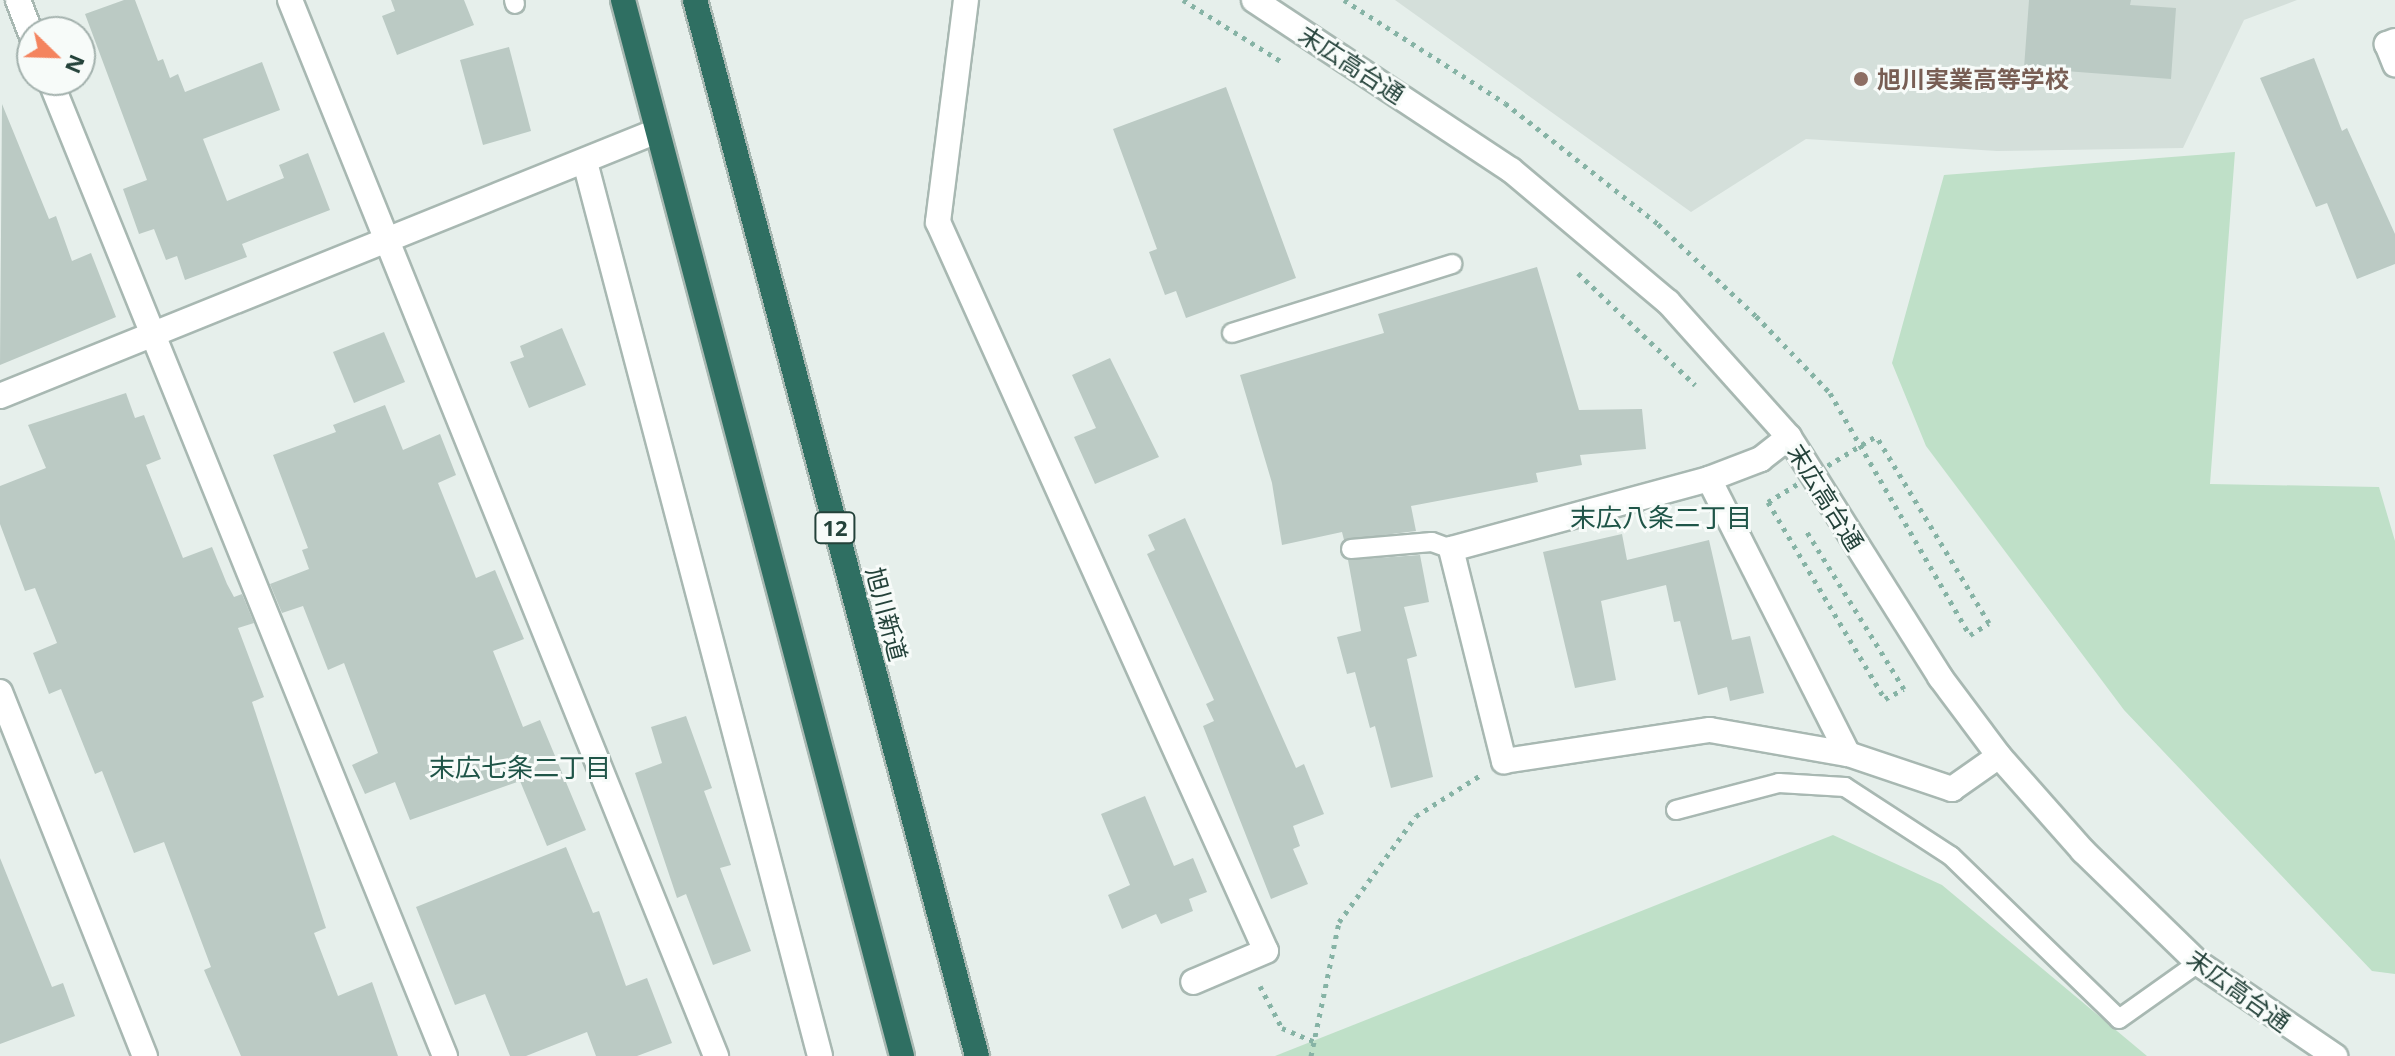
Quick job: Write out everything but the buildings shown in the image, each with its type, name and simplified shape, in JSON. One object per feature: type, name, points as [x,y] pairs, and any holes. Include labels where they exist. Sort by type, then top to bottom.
[{"type":"highway","points":[[623,0],[902,1056]]},
{"type":"highway","name":"旭川新道","points":[[695,0],[977,1056]]},
{"type":"street","points":[[290,0],[716,1056]]},
{"type":"street","points":[[966,0],[938,222],[1266,951],[1193,982]]},
{"type":"street","name":"末広高台通","points":[[1254,0],[1511,170],[1668,302],[1789,437],[1940,677],[1999,756],[2083,851],[2198,963],[2335,1056]]},
{"type":"street","points":[[2395,41],[2387,44],[2395,64]]},
{"type":"street","points":[[56,96],[445,1056]]},
{"type":"street","points":[[0,396],[657,131]]},
{"type":"street","points":[[585,162],[820,1056]]},
{"type":"street","points":[[1789,437],[1761,459],[1709,479],[1451,549],[1504,761],[1710,730],[1848,754],[1952,789],[1999,756]]},
{"type":"street","points":[[1709,479],[1848,754]]},
{"type":"street","points":[[0,692],[145,1056]]},
{"type":"lane","points":[[1232,333],[1452,264]]},
{"type":"lane","points":[[1351,549],[1432,542],[1451,549]]},
{"type":"lane","points":[[1676,810],[1779,783],[1845,787],[1951,856],[2119,1019],[2198,963]]},
{"type":"path","points":[[1183,0],[1290,66]]},
{"type":"path","points":[[1575,269],[1706,396]]},
{"type":"path","points":[[1803,526],[1904,689],[1885,699],[1768,502],[1876,436],[1989,623]]},
{"type":"path","points":[[1761,459],[1786,499]]},
{"type":"path","points":[[1311,1056],[1339,922],[1416,816],[1504,761]]},
{"type":"path","points":[[1262,991],[1282,1028],[1315,1042]]},
{"type":"shaded area","name":"旭川実業高等学校","points":[[1395,0],[2297,0],[2244,20],[2183,148],[1997,151],[1806,139],[1691,212]]},
{"type":"green space","points":[[2235,152],[2210,484],[2379,487],[2395,541],[2395,974],[2372,971],[2124,710],[1926,446],[1892,363],[1944,175]]},
{"type":"green space","points":[[1833,835],[1942,885],[2147,1056],[1275,1056]]},
{"type":"place","name":"旭川実業高等学校","points":[[1861,79]]},
{"type":"district","name":"末広八条二丁目","points":[[1661,518]]},
{"type":"district","name":"末広七条二丁目","points":[[520,768]]}]
